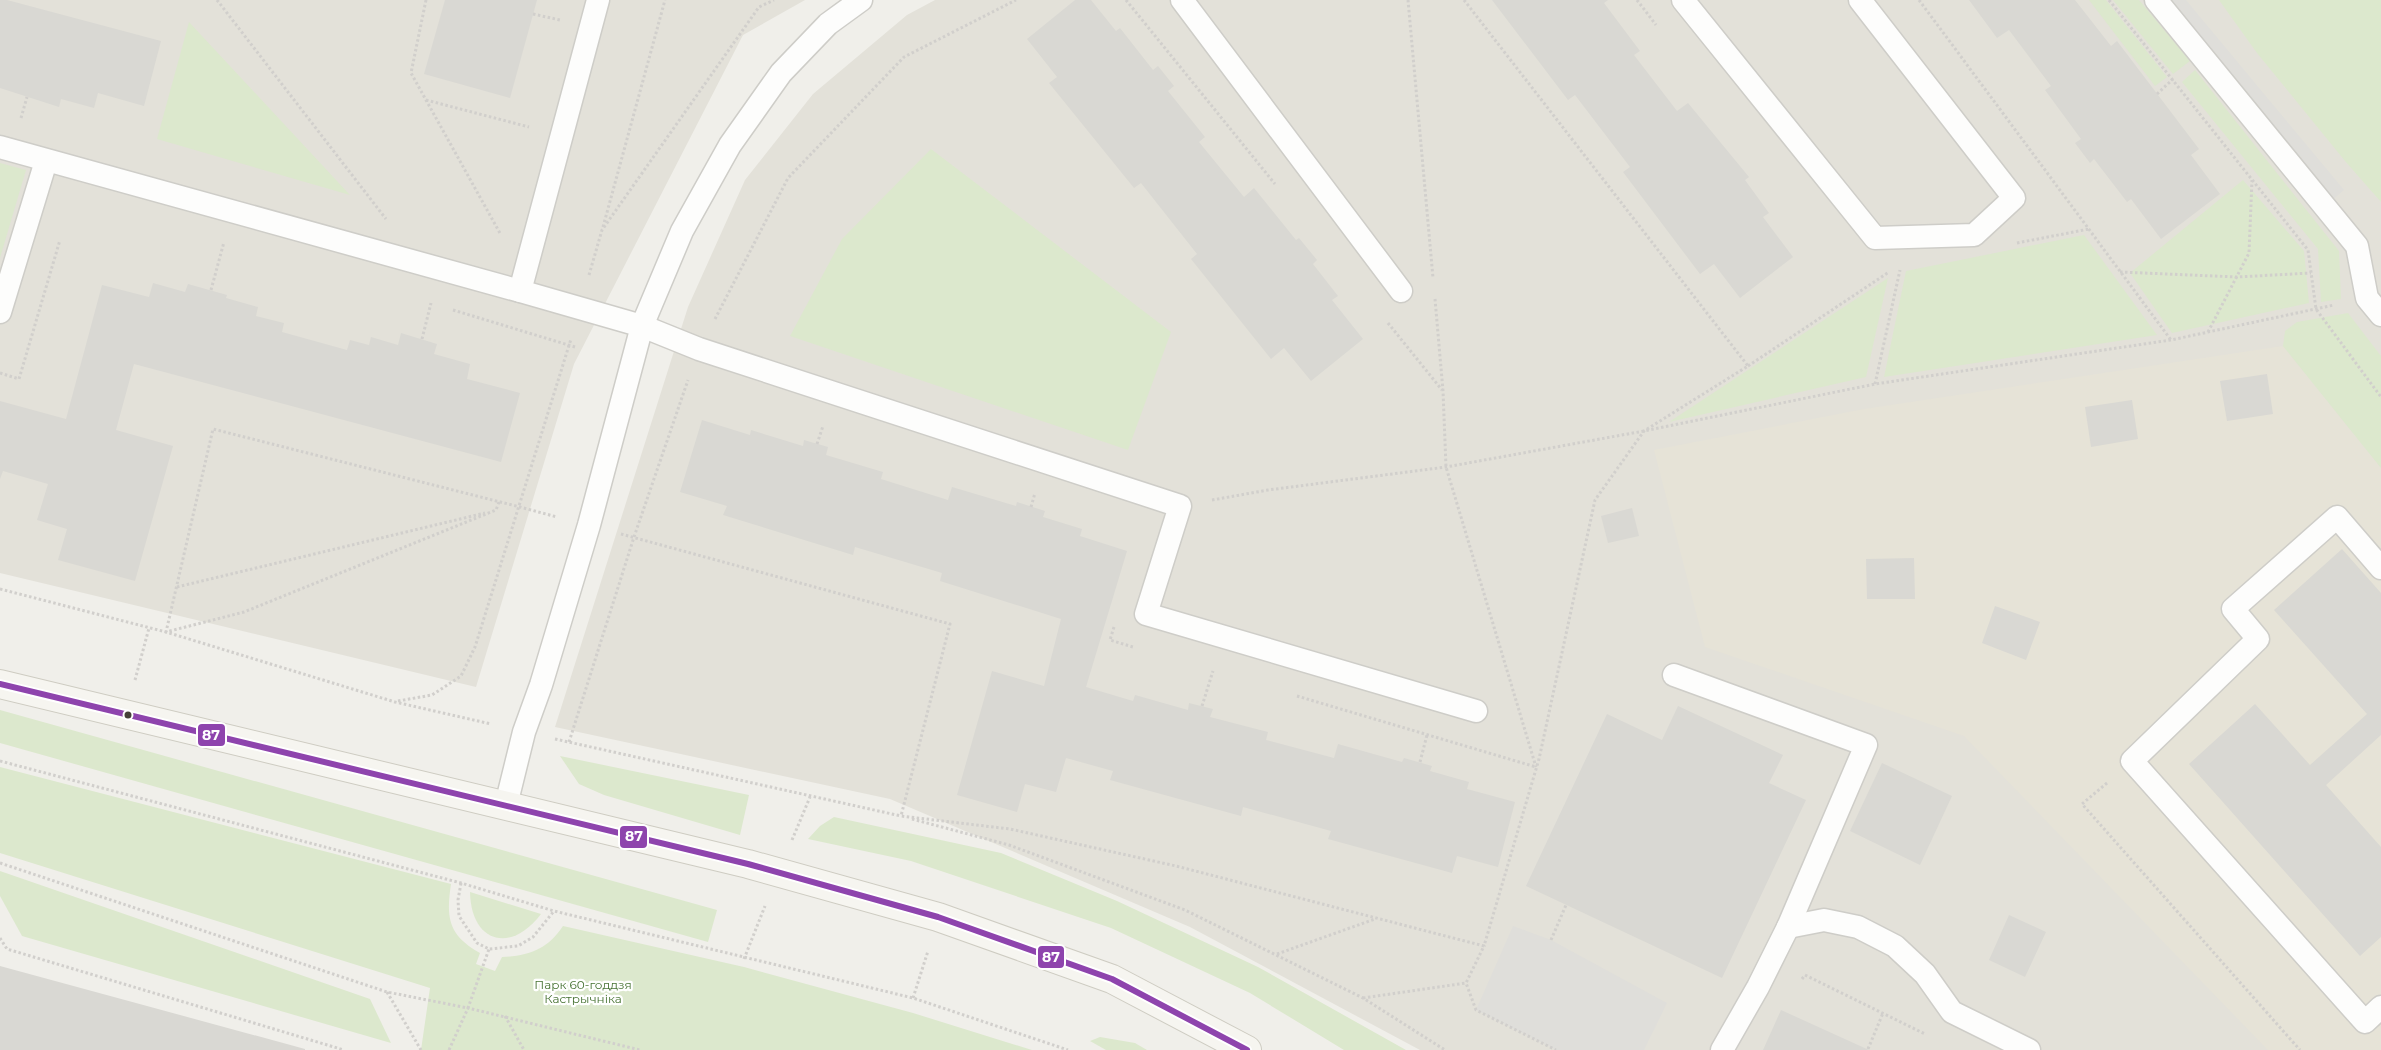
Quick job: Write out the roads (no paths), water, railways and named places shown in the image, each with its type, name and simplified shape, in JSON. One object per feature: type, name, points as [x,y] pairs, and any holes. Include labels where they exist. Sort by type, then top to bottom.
[{"type":"main road","points":[[0,684],[748,864],[938,917],[1112,979],[1248,1050]]},
{"type":"lane","points":[[520,291],[598,0]]},
{"type":"lane","points":[[506,806],[524,732],[541,685],[589,525],[642,326],[682,231],[730,145],[781,74],[828,24],[861,0]]},
{"type":"lane","points":[[1182,0],[1401,291]]},
{"type":"lane","points":[[1683,0],[1875,238],[1974,235],[2014,198],[1860,0]]},
{"type":"lane","points":[[2156,0],[2357,246],[2374,307]]},
{"type":"lane","points":[[0,147],[520,291],[579,310],[642,326],[699,349],[1180,506],[1146,614],[1476,711]]},
{"type":"lane","points":[[0,312],[46,161]]},
{"type":"lane","points":[[2381,568],[2337,517],[2233,609],[2258,639],[2132,761],[2365,1022],[2381,1007]]},
{"type":"lane","points":[[1674,675],[1866,745],[1788,927],[1758,987],[1722,1050]]},
{"type":"lane","points":[[1788,927],[1824,920],[1858,927],[1880,938],[1895,946],[1925,974],[1952,1012],[2028,1050]]},
{"type":"park label","name":"Парк 60-годдзя Кастрычніка","points":[[583,991]]}]
